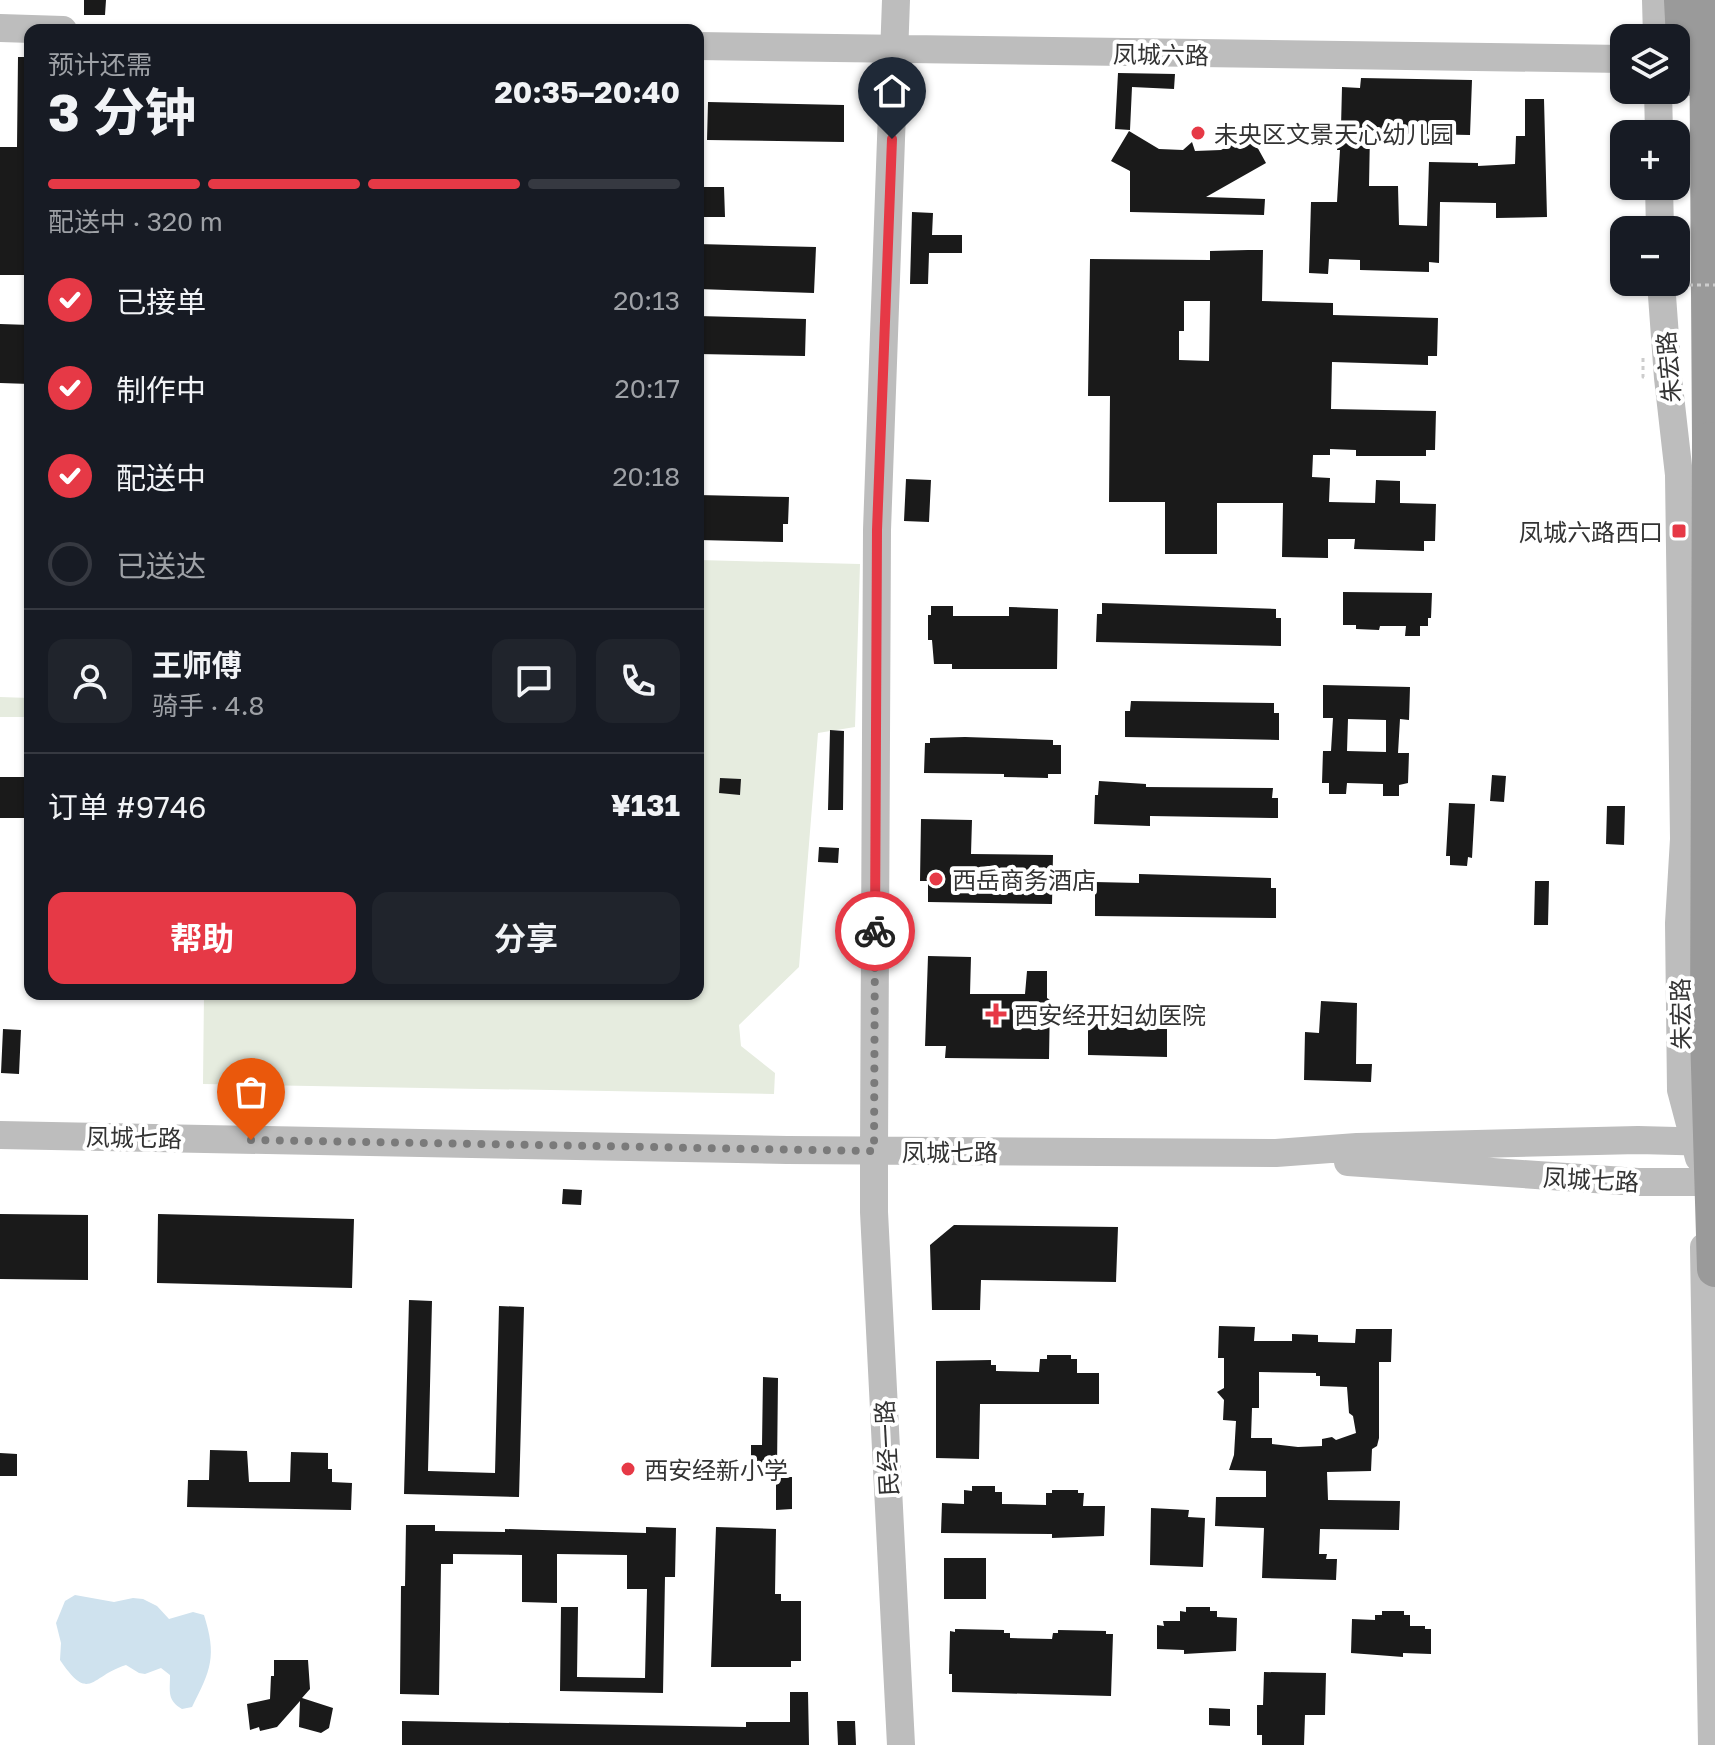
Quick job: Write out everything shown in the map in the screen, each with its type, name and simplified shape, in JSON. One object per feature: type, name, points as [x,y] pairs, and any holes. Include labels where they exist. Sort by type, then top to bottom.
[{"type":"highway","points":[[1682,13],[1711,380],[1708,1034],[1715,1269]]},
{"type":"street","name":"民经一路","points":[[896,0],[877,530],[874,1212],[901,1745]]},
{"type":"street","points":[[0,28],[24,29]]},
{"type":"street","name":"凤城六路","points":[[704,46],[1610,59]]},
{"type":"street","name":"朱宏路","points":[[1653,296],[1668,378],[1679,475],[1684,839],[1679,923],[1681,1090],[1706,1142],[1709,1182],[1712,1745]]},
{"type":"street","name":"凤城七路","points":[[0,1135],[874,1151],[1276,1153],[1357,1147],[1638,1140],[1706,1142]]},
{"type":"street","name":"凤城七路","points":[[1276,1153],[1361,1164],[1638,1182],[1709,1182]]},
{"type":"path","points":[[1690,285],[1715,285]]},
{"type":"shaded area","points":[[704,560],[860,564],[855,727],[818,733],[799,967],[739,1025],[741,1046],[775,1073],[774,1094],[203,1084],[204,1000],[704,1000]]},
{"type":"shaded area","points":[[0,697],[24,698],[24,717],[0,717]]},
{"type":"water","points":[[75,1595],[114,1602],[143,1599],[157,1606],[169,1619],[193,1612],[204,1615],[210,1641],[210,1662],[192,1707],[182,1709],[174,1702],[170,1695],[170,1675],[161,1668],[145,1674],[126,1665],[91,1683],[78,1681],[60,1660],[61,1643],[56,1623],[65,1601]]},
{"type":"building","points":[[84,0],[106,0],[105,15],[84,15]]},
{"type":"building","points":[[18,57],[24,57],[24,275],[0,275],[0,147],[17,147]]},
{"type":"building","points":[[1118,73],[1175,74],[1174,89],[1132,87],[1130,130],[1115,129]]},
{"type":"building","points":[[1361,78],[1472,80],[1470,135],[1370,133],[1369,186],[1398,186],[1399,225],[1427,226],[1429,162],[1478,163],[1478,166],[1515,164],[1516,136],[1525,136],[1525,99],[1544,99],[1547,217],[1496,218],[1496,203],[1440,202],[1439,263],[1429,262],[1429,272],[1360,270],[1360,260],[1329,259],[1328,274],[1309,273],[1311,202],[1337,202],[1342,87],[1360,88]]},
{"type":"building","points":[[708,102],[844,105],[844,142],[707,140]]},
{"type":"building","points":[[1129,131],[1159,149],[1183,150],[1192,142],[1195,151],[1221,150],[1250,134],[1266,163],[1206,197],[1265,199],[1264,215],[1130,212],[1130,171],[1111,161]]},
{"type":"building","points":[[704,187],[724,187],[725,217],[704,217]]},
{"type":"building","points":[[912,212],[933,213],[932,235],[962,235],[962,253],[929,253],[928,284],[910,284]]},
{"type":"building","points":[[704,244],[816,247],[814,293],[704,289]]},
{"type":"building","points":[[1263,250],[1262,301],[1333,303],[1333,315],[1438,318],[1437,356],[1428,356],[1428,365],[1332,362],[1331,409],[1436,411],[1435,450],[1426,450],[1426,456],[1356,456],[1356,450],[1330,449],[1330,455],[1313,455],[1312,477],[1330,478],[1329,502],[1375,503],[1376,480],[1400,481],[1400,503],[1436,504],[1435,541],[1424,541],[1424,551],[1354,549],[1355,539],[1328,539],[1328,558],[1282,557],[1283,503],[1217,503],[1217,554],[1165,554],[1165,502],[1109,502],[1110,396],[1088,396],[1090,259],[1210,260],[1210,251]],"holes":[[[1184,301],[1210,301],[1209,361],[1179,360],[1179,331],[1184,331]]]},
{"type":"building","points":[[704,316],[806,319],[805,356],[704,354]]},
{"type":"building","points":[[0,324],[24,325],[24,384],[0,383]]},
{"type":"building","points":[[906,479],[931,480],[929,522],[904,521]]},
{"type":"building","points":[[704,495],[789,497],[788,524],[783,524],[783,542],[704,540]]},
{"type":"building","points":[[1343,592],[1432,593],[1431,618],[1428,618],[1428,626],[1420,626],[1420,636],[1405,636],[1406,626],[1356,629],[1356,625],[1343,625]]},
{"type":"building","points":[[1102,603],[1276,609],[1276,618],[1281,618],[1281,646],[1096,642],[1097,614],[1102,614]]},
{"type":"building","points":[[931,606],[953,606],[953,616],[1009,616],[1009,607],[1058,609],[1057,669],[952,669],[952,664],[934,664],[932,640],[928,640]]},
{"type":"building","points":[[1323,685],[1410,687],[1409,720],[1400,719],[1398,753],[1409,753],[1408,783],[1399,785],[1399,796],[1383,796],[1383,784],[1347,783],[1346,794],[1329,794],[1329,783],[1322,783],[1323,751],[1331,751],[1333,718],[1323,718]],"holes":[[[1348,719],[1386,720],[1386,752],[1347,751]]]},
{"type":"building","points":[[1131,701],[1274,703],[1274,713],[1279,713],[1279,740],[1125,737],[1125,711],[1130,711]]},
{"type":"building","points":[[830,730],[844,731],[843,810],[828,810]]},
{"type":"building","points":[[930,738],[1053,740],[1053,745],[1061,745],[1061,774],[1048,774],[1048,778],[924,773],[925,743],[930,743]]},
{"type":"building","points":[[1492,775],[1506,776],[1504,802],[1490,801]]},
{"type":"building","points":[[0,777],[24,777],[24,818],[0,818]]},
{"type":"building","points":[[720,778],[741,779],[740,795],[719,793]]},
{"type":"building","points":[[1099,781],[1146,784],[1146,787],[1273,788],[1272,798],[1278,798],[1278,818],[1150,816],[1150,826],[1094,824]]},
{"type":"building","points":[[1449,803],[1475,804],[1472,858],[1468,857],[1467,866],[1450,865],[1450,856],[1446,856]]},
{"type":"building","points":[[1607,806],[1625,806],[1624,845],[1606,844]]},
{"type":"building","points":[[921,819],[972,820],[971,854],[1053,855],[1052,904],[928,902],[928,881],[920,881]]},
{"type":"building","points":[[819,847],[839,848],[838,863],[818,862]]},
{"type":"building","points":[[1139,874],[1271,878],[1271,888],[1276,888],[1276,918],[1095,916],[1095,882],[1139,883]]},
{"type":"building","points":[[1535,881],[1549,881],[1548,925],[1534,925]]},
{"type":"building","points":[[928,956],[971,957],[970,994],[1025,994],[1027,971],[1047,971],[1049,1059],[945,1058],[946,1046],[925,1046]]},
{"type":"building","points":[[1321,1001],[1357,1003],[1356,1064],[1372,1064],[1371,1082],[1304,1080],[1305,1032],[1319,1033]]},
{"type":"building","points":[[1088,1024],[1167,1026],[1167,1057],[1088,1055]]},
{"type":"building","points":[[3,1029],[21,1030],[19,1074],[1,1073]]},
{"type":"building","points":[[563,1189],[582,1190],[581,1205],[562,1204]]},
{"type":"building","points":[[0,1214],[88,1215],[88,1280],[0,1279]]},
{"type":"building","points":[[158,1214],[354,1219],[352,1288],[157,1283]]},
{"type":"building","points":[[954,1225],[1118,1227],[1116,1282],[981,1280],[980,1310],[932,1310],[930,1245]]},
{"type":"building","points":[[409,1300],[432,1301],[428,1471],[495,1473],[499,1306],[524,1307],[519,1497],[404,1494]]},
{"type":"building","points":[[1219,1326],[1255,1327],[1254,1341],[1292,1341],[1292,1334],[1318,1335],[1318,1342],[1355,1343],[1356,1329],[1392,1329],[1391,1362],[1379,1362],[1379,1438],[1377,1446],[1372,1449],[1371,1471],[1327,1472],[1328,1500],[1400,1501],[1399,1530],[1320,1529],[1319,1554],[1327,1554],[1326,1559],[1337,1559],[1336,1580],[1262,1578],[1264,1528],[1215,1526],[1216,1497],[1266,1497],[1266,1471],[1229,1470],[1234,1455],[1236,1421],[1223,1420],[1224,1400],[1217,1392],[1224,1388],[1224,1358],[1218,1358]],"holes":[[[1259,1372],[1316,1373],[1320,1376],[1320,1386],[1347,1387],[1349,1413],[1353,1416],[1356,1433],[1336,1440],[1332,1437],[1322,1439],[1322,1446],[1298,1447],[1272,1444],[1272,1438],[1251,1438],[1252,1408],[1259,1408]]]},
{"type":"building","points":[[1047,1355],[1071,1355],[1071,1359],[1077,1359],[1077,1373],[1099,1373],[1099,1404],[980,1404],[979,1459],[936,1458],[936,1361],[991,1360],[991,1365],[996,1365],[996,1371],[1039,1372],[1040,1359],[1047,1359]]},
{"type":"building","points":[[763,1377],[778,1378],[777,1469],[751,1469],[751,1445],[762,1445]]},
{"type":"building","points":[[210,1450],[247,1451],[249,1482],[290,1482],[291,1452],[328,1453],[332,1482],[352,1483],[351,1510],[187,1507],[188,1480],[209,1480]]},
{"type":"building","points":[[0,1453],[17,1454],[17,1476],[0,1476]]},
{"type":"building","points":[[776,1477],[792,1477],[792,1509],[776,1510]]},
{"type":"building","points":[[972,1486],[995,1486],[995,1492],[1002,1492],[1002,1504],[1046,1505],[1046,1493],[1052,1493],[1052,1490],[1078,1490],[1078,1493],[1084,1493],[1083,1506],[1105,1506],[1104,1536],[1052,1538],[1052,1534],[941,1533],[942,1503],[964,1504],[964,1490],[972,1491]]},
{"type":"building","points":[[1151,1508],[1189,1510],[1188,1517],[1205,1518],[1203,1567],[1150,1565]]},
{"type":"building","points":[[406,1525],[435,1525],[435,1531],[505,1532],[505,1529],[646,1533],[646,1527],[676,1528],[675,1577],[665,1577],[663,1693],[560,1691],[561,1607],[578,1607],[577,1677],[645,1678],[647,1589],[627,1589],[627,1555],[557,1554],[557,1603],[522,1602],[522,1555],[453,1554],[453,1564],[441,1564],[439,1695],[400,1694],[401,1586],[405,1586]]},
{"type":"building","points":[[716,1527],[776,1529],[775,1594],[781,1594],[781,1601],[801,1601],[801,1661],[791,1661],[791,1667],[711,1667]]},
{"type":"building","points":[[944,1558],[986,1558],[986,1599],[944,1599]]},
{"type":"building","points":[[1186,1607],[1210,1607],[1210,1611],[1217,1611],[1217,1617],[1237,1618],[1236,1651],[1184,1654],[1184,1650],[1157,1649],[1157,1625],[1164,1626],[1163,1621],[1180,1621],[1180,1611],[1186,1612]]},
{"type":"building","points":[[1382,1611],[1404,1611],[1404,1615],[1410,1615],[1410,1626],[1431,1629],[1431,1654],[1403,1653],[1403,1657],[1351,1653],[1352,1619],[1375,1620],[1375,1615],[1382,1615]]},
{"type":"building","points":[[955,1629],[1004,1630],[1004,1633],[1010,1633],[1010,1638],[1052,1639],[1053,1633],[1058,1633],[1058,1630],[1106,1631],[1106,1634],[1113,1634],[1111,1696],[952,1692],[952,1674],[949,1674],[950,1631],[955,1632]]},
{"type":"building","points":[[274,1660],[308,1660],[310,1689],[302,1698],[333,1708],[329,1728],[321,1733],[299,1727],[300,1701],[277,1727],[250,1730],[247,1704],[270,1699]]},
{"type":"building","points":[[1264,1672],[1326,1673],[1325,1715],[1305,1715],[1304,1745],[1262,1745],[1262,1735],[1257,1735],[1257,1705],[1263,1705]]},
{"type":"building","points":[[790,1692],[808,1692],[809,1745],[402,1745],[402,1721],[746,1727],[746,1722],[790,1722]]},
{"type":"building","points":[[1209,1708],[1230,1709],[1230,1726],[1209,1725]]},
{"type":"building","points":[[837,1721],[855,1721],[856,1745],[838,1745]]},
{"type":"way so far","points":[[251,1140],[874,1151],[875,931]]},
{"type":"place","name":"未央区文景天心幼儿园","points":[[1198,133]]},
{"type":"place","name":"凤城六路西口","points":[[1679,531]]},
{"type":"place","name":"西岳商务酒店","points":[[936,879]]},
{"type":"place","name":"西安经开妇幼医院","points":[[996,1014]]},
{"type":"place","name":"西安经新小学","points":[[628,1469]]},
{"type":"route","points":[[875,931],[877,530],[892,139]]}]
